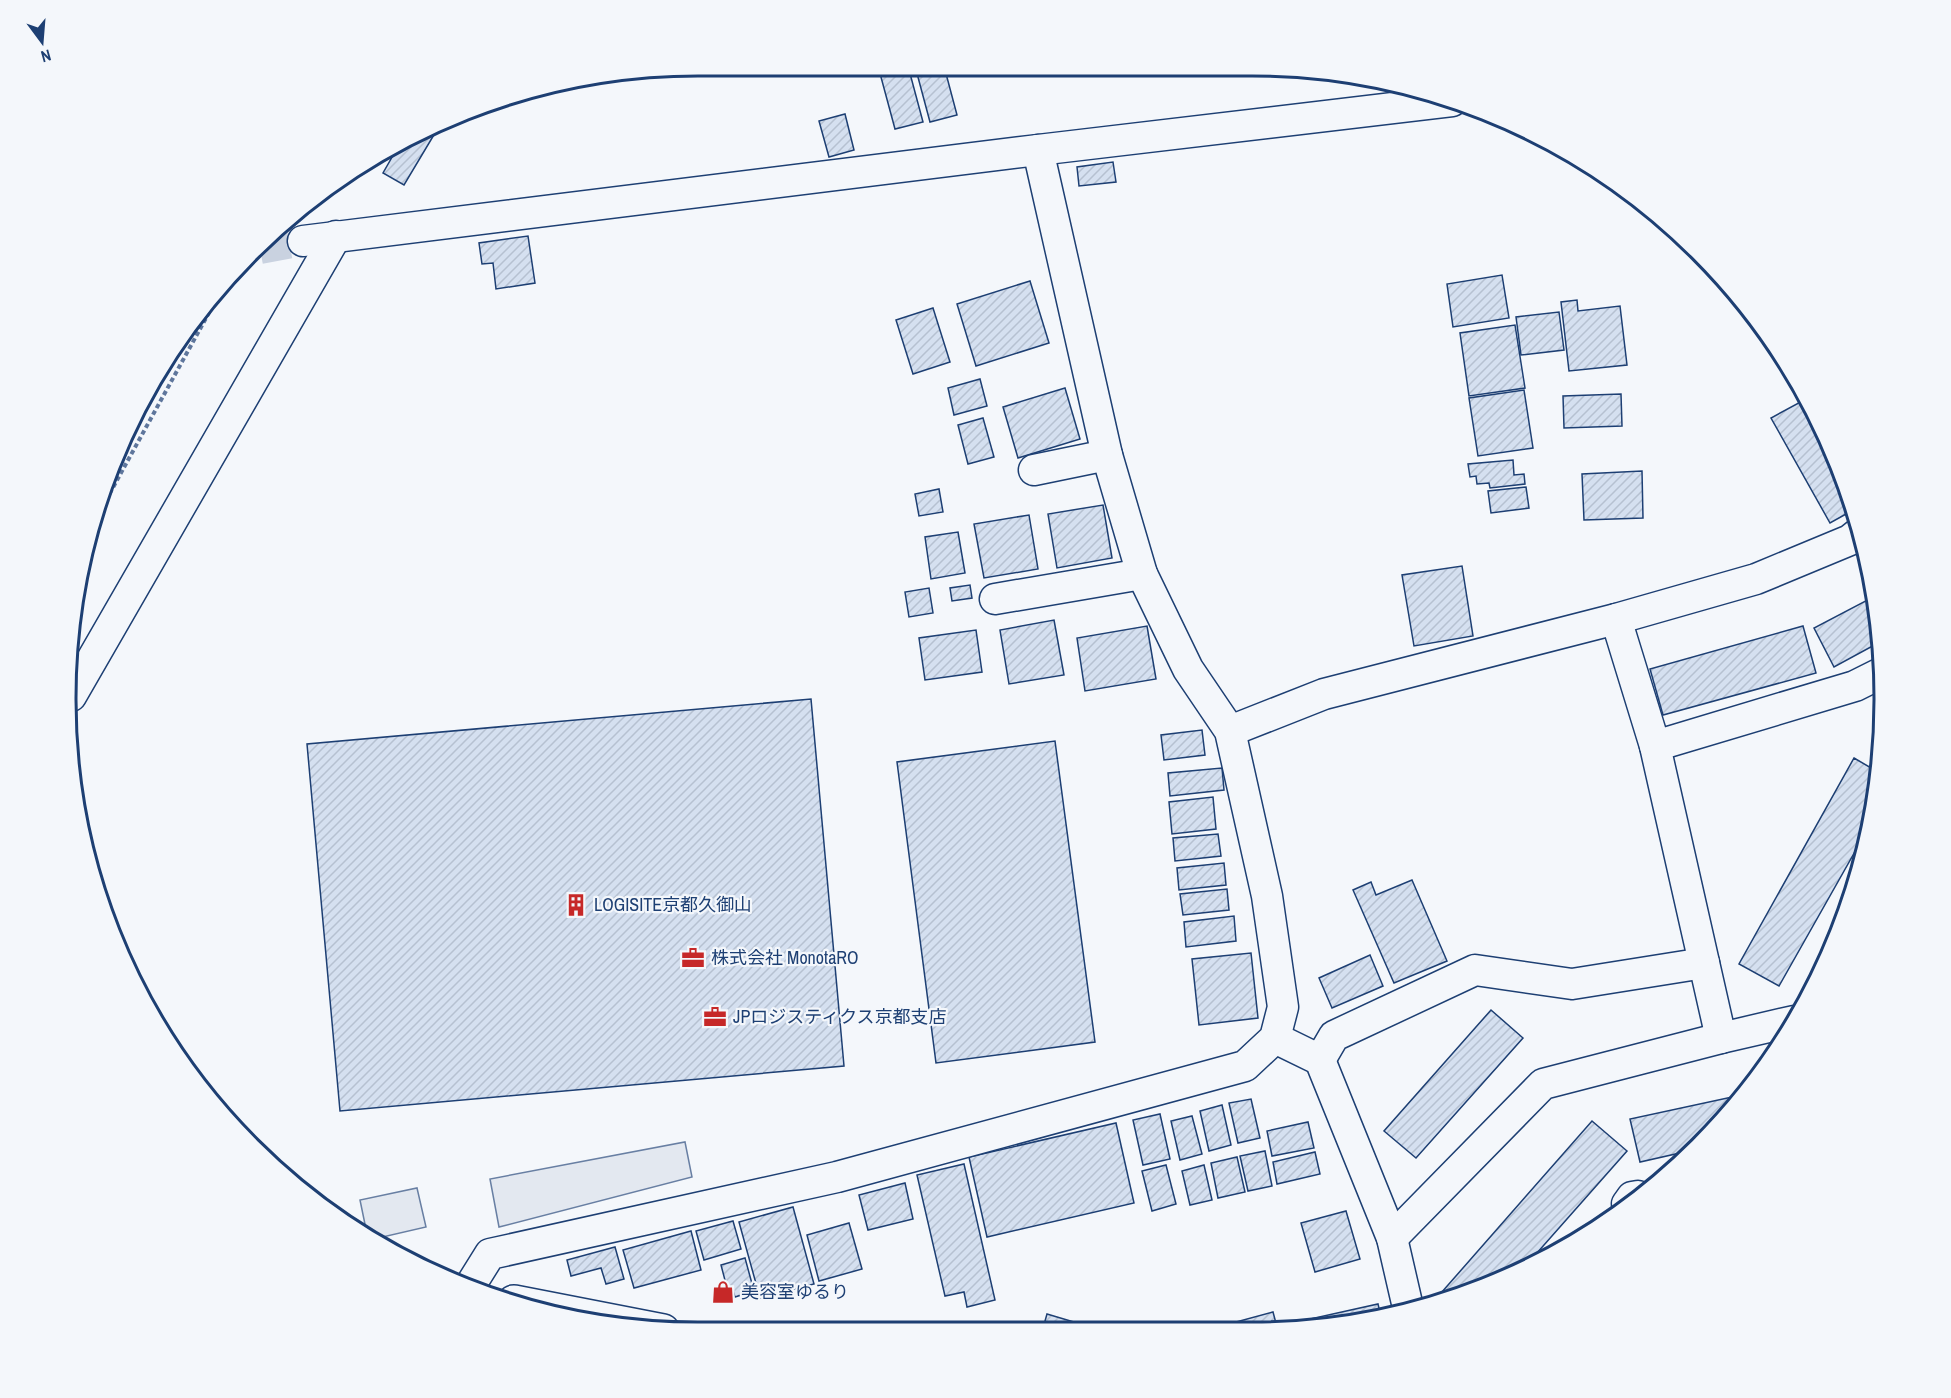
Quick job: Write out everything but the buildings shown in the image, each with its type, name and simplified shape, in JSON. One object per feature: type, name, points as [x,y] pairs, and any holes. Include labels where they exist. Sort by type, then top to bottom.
[{"type":"street","points":[[303,241],[1431,104]]},
{"type":"street","points":[[474,1279],[490,1254],[837,1176],[1245,1066],[1275,1038],[1282,1007],[1268,907],[1230,731],[1188,669],[1143,574],[1107,454],[1038,150]]},
{"type":"street","points":[[77,686],[336,236]]},
{"type":"street","points":[[1034,470],[1107,454]]},
{"type":"street","points":[[1230,731],[1324,694],[1616,619],[1755,579],[1853,538]]},
{"type":"street","points":[[994,599],[1143,574]]},
{"type":"street","points":[[1616,619],[1656,746],[1721,1038]]},
{"type":"street","points":[[1656,746],[1855,686],[1873,677]]},
{"type":"street","points":[[1320,1060],[1334,1036],[1475,970],[1572,984],[1704,963]]},
{"type":"street","points":[[1392,1238],[1543,1084],[1783,1024]]},
{"type":"street","points":[[1275,1038],[1320,1060],[1392,1238],[1407,1302]]},
{"type":"path","points":[[117,481],[205,320]]},
{"type":"shaded area","points":[[685,1142],[692,1177],[499,1227],[490,1179]]},
{"type":"shaded area","points":[[417,1188],[426,1227],[385,1236],[365,1224],[360,1200]]},
{"type":"tunnel","points":[[272,247],[303,241]]},
{"type":"place","name":"LOGISITE京都久御山","points":[[576,905]]},
{"type":"place","name":"株式会社 MonotaRO","points":[[693,958]]},
{"type":"place","name":"JPロジスティクス京都支店","points":[[715,1017]]},
{"type":"place","name":"美容室ゆるり","points":[[723,1292]]}]
